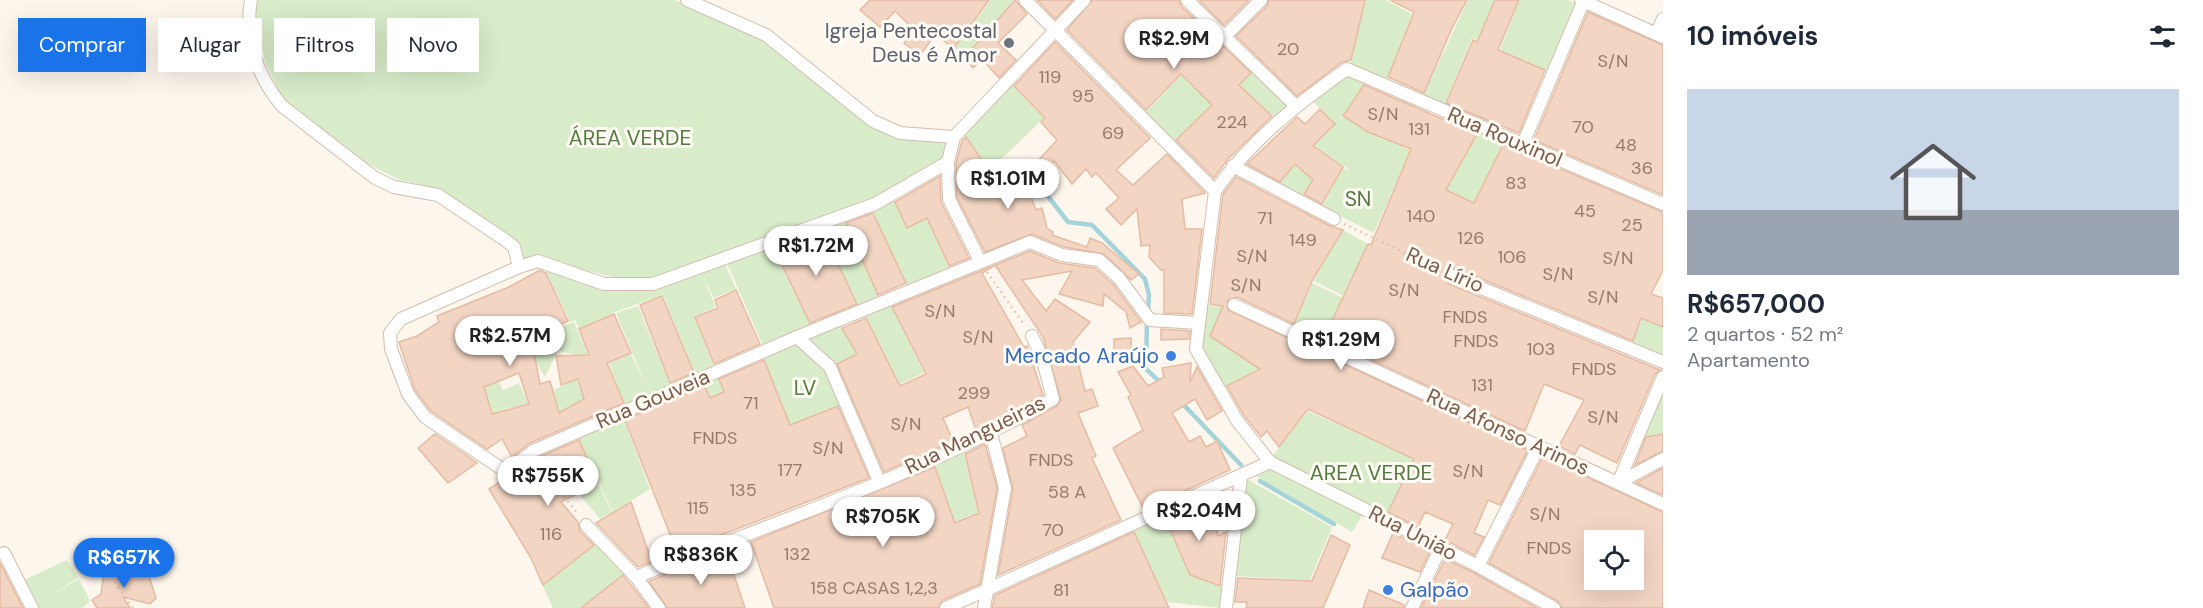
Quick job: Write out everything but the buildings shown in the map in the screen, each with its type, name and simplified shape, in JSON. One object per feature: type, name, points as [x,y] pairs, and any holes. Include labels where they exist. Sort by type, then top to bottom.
[{"type":"street","points":[[251,0],[248,20],[250,46],[271,93],[282,106],[375,178],[394,187],[438,195],[505,240],[514,247],[519,267]]},
{"type":"street","points":[[687,0],[766,35],[873,121],[889,130],[954,137]]},
{"type":"street","points":[[1025,0],[1215,191]]},
{"type":"street","points":[[980,261],[949,199],[948,162],[954,137],[1084,0]]},
{"type":"street","points":[[946,608],[1270,462],[1238,422],[1196,350],[1215,191],[1233,166],[1295,105],[1188,0]]},
{"type":"street","points":[[1225,36],[1261,0]]},
{"type":"street","points":[[1523,144],[1583,0],[1660,36],[1663,19]]},
{"type":"street","name":"Rua Rouxinol","points":[[1295,105],[1347,69],[1663,204]]},
{"type":"street","name":"Rua Gouveia","points":[[948,162],[875,204],[652,284],[604,284],[538,261],[519,267],[401,319],[390,333],[390,349],[408,394],[425,417],[502,469],[512,467],[529,454],[797,337],[1030,242],[1062,255],[1099,260],[1119,278],[1150,320],[1199,323]]},
{"type":"street","points":[[1233,166],[1334,219]]},
{"type":"street","name":"Rua Lírio","points":[[1452,276],[1663,362]]},
{"type":"street","name":"Rua Afonso Arinos","points":[[1234,305],[1663,504]]},
{"type":"street","name":"Rua Mangueiras","points":[[636,577],[879,481],[991,433],[1053,399],[1042,357],[1032,336]]},
{"type":"street","points":[[797,337],[830,367],[879,481]]},
{"type":"street","points":[[1618,483],[1663,377]]},
{"type":"street","points":[[984,608],[1005,488],[991,433]]},
{"type":"street","points":[[1478,566],[1538,448]]},
{"type":"street","points":[[1618,483],[1663,459]]},
{"type":"street","name":"Rua União","points":[[1270,462],[1478,566],[1554,608]]},
{"type":"street","points":[[1226,608],[1241,477]]},
{"type":"street","points":[[586,525],[636,577],[659,608]]},
{"type":"street","points":[[1412,608],[1441,547]]},
{"type":"street","points":[[4,554],[32,608]]},
{"type":"path","name":"Rua Lírio","points":[[1334,219],[1452,276]]},
{"type":"path","points":[[980,261],[1032,336]]},
{"type":"path","points":[[529,454],[586,525]]},
{"type":"path","points":[[116,582],[133,608]]},
{"type":"green space","name":"ÁREA VERDE","points":[[256,0],[675,0],[750,31],[804,72],[844,107],[890,134],[951,140],[943,160],[882,196],[653,277],[613,277],[571,267],[543,256],[522,262],[513,239],[436,188],[400,180],[368,164],[284,101],[266,65],[262,49],[262,18],[254,18]]},
{"type":"green space","points":[[991,0],[1014,0],[964,58],[954,49]]},
{"type":"green space","points":[[1365,0],[1386,0],[1412,14],[1386,81],[1350,66]]},
{"type":"green space","points":[[1468,0],[1495,0],[1477,40],[1467,37],[1472,39],[1444,105],[1423,96]]},
{"type":"green space","points":[[1520,0],[1569,0],[1577,4],[1549,71],[1500,50]]},
{"type":"green space","points":[[1254,71],[1289,105],[1275,118],[1240,85]]},
{"type":"green space","points":[[1181,75],[1212,105],[1174,142],[1145,113]]},
{"type":"green space","name":"SN","points":[[1348,75],[1366,82],[1340,119],[1343,117],[1380,138],[1403,98],[1417,104],[1396,144],[1410,150],[1374,233],[1322,207],[1343,168],[1351,171],[1313,146],[1335,124],[1311,99]]},
{"type":"green space","points":[[1011,84],[1044,118],[990,170],[964,133]]},
{"type":"green space","points":[[1479,131],[1504,142],[1474,202],[1447,190]]},
{"type":"green space","points":[[1295,164],[1313,180],[1301,197],[1279,185]]},
{"type":"green space","points":[[894,199],[906,228],[927,219],[949,269],[908,286],[872,210]]},
{"type":"green space","points":[[844,220],[879,298],[859,306],[821,228]]},
{"type":"green space","points":[[1343,230],[1368,244],[1344,296],[1314,281]]},
{"type":"green space","points":[[771,247],[811,326],[763,346],[727,263]]},
{"type":"green space","points":[[725,263],[736,289],[714,298],[703,278],[716,307],[694,316],[714,368],[696,376],[663,295],[615,312],[579,329],[575,320],[570,322],[543,264],[603,291],[658,288]]},
{"type":"green space","points":[[1312,283],[1343,298],[1323,340],[1294,327]]},
{"type":"green space","points":[[1229,300],[1233,301],[1226,315],[1220,313],[1210,336],[1259,368],[1224,388],[1201,348],[1207,305],[1227,307]]},
{"type":"green space","points":[[890,304],[924,373],[900,384],[865,314]]},
{"type":"green space","points":[[638,306],[671,387],[625,406],[609,363],[631,354],[646,386],[616,313]]},
{"type":"green space","points":[[1642,319],[1663,327],[1663,357],[1632,344]]},
{"type":"green space","points":[[574,322],[589,358],[558,351],[545,377],[535,361],[531,337]]},
{"type":"green space","name":"LV","points":[[840,324],[857,354],[835,365],[806,338]]},
{"type":"green space","name":"LV","points":[[797,343],[826,369],[843,403],[790,424],[763,357]]},
{"type":"green space","points":[[490,364],[503,390],[519,383],[532,413],[517,421],[511,407],[493,413],[475,367]]},
{"type":"green space","name":"LV","points":[[721,375],[751,444],[734,453],[703,383]]},
{"type":"green space","points":[[577,379],[585,404],[572,410],[571,406],[549,417],[546,411],[557,405],[554,390]]},
{"type":"green space","points":[[1660,396],[1663,396],[1663,433],[1643,437]]},
{"type":"green space","name":"AREA VERDE","points":[[1308,411],[1414,459],[1386,515],[1272,457]]},
{"type":"green space","points":[[623,417],[650,489],[613,512],[577,437]]},
{"type":"green space","points":[[963,450],[978,512],[955,522],[934,462]]},
{"type":"green space","points":[[1270,468],[1363,514],[1352,532],[1254,475]]},
{"type":"green space","points":[[1247,479],[1332,527],[1310,580],[1234,576]]},
{"type":"green space","points":[[598,483],[612,512],[600,519],[579,494]]},
{"type":"green space","points":[[1163,516],[1190,575],[1223,588],[1221,608],[1167,602],[1133,530]]},
{"type":"green space","points":[[597,543],[625,573],[580,608],[553,608],[543,586]]},
{"type":"green space","points":[[67,560],[78,578],[53,594],[79,579],[90,601],[82,608],[38,608],[24,580]]},
{"type":"waterway","points":[[1003,164],[1040,186],[1068,222],[1092,225],[1145,279],[1149,295],[1148,313]]},
{"type":"waterway","points":[[1147,321],[1146,369],[1162,384]]},
{"type":"waterway","points":[[1181,402],[1241,465]]},
{"type":"waterway","points":[[1260,481],[1334,524]]},
{"type":"place","name":"Igreja Pentecostal Deus é Amor","points":[[1009,43]]},
{"type":"place","name":"Mercado Araújo","points":[[1171,356]]},
{"type":"place","name":"Galpão","points":[[1388,590]]}]
